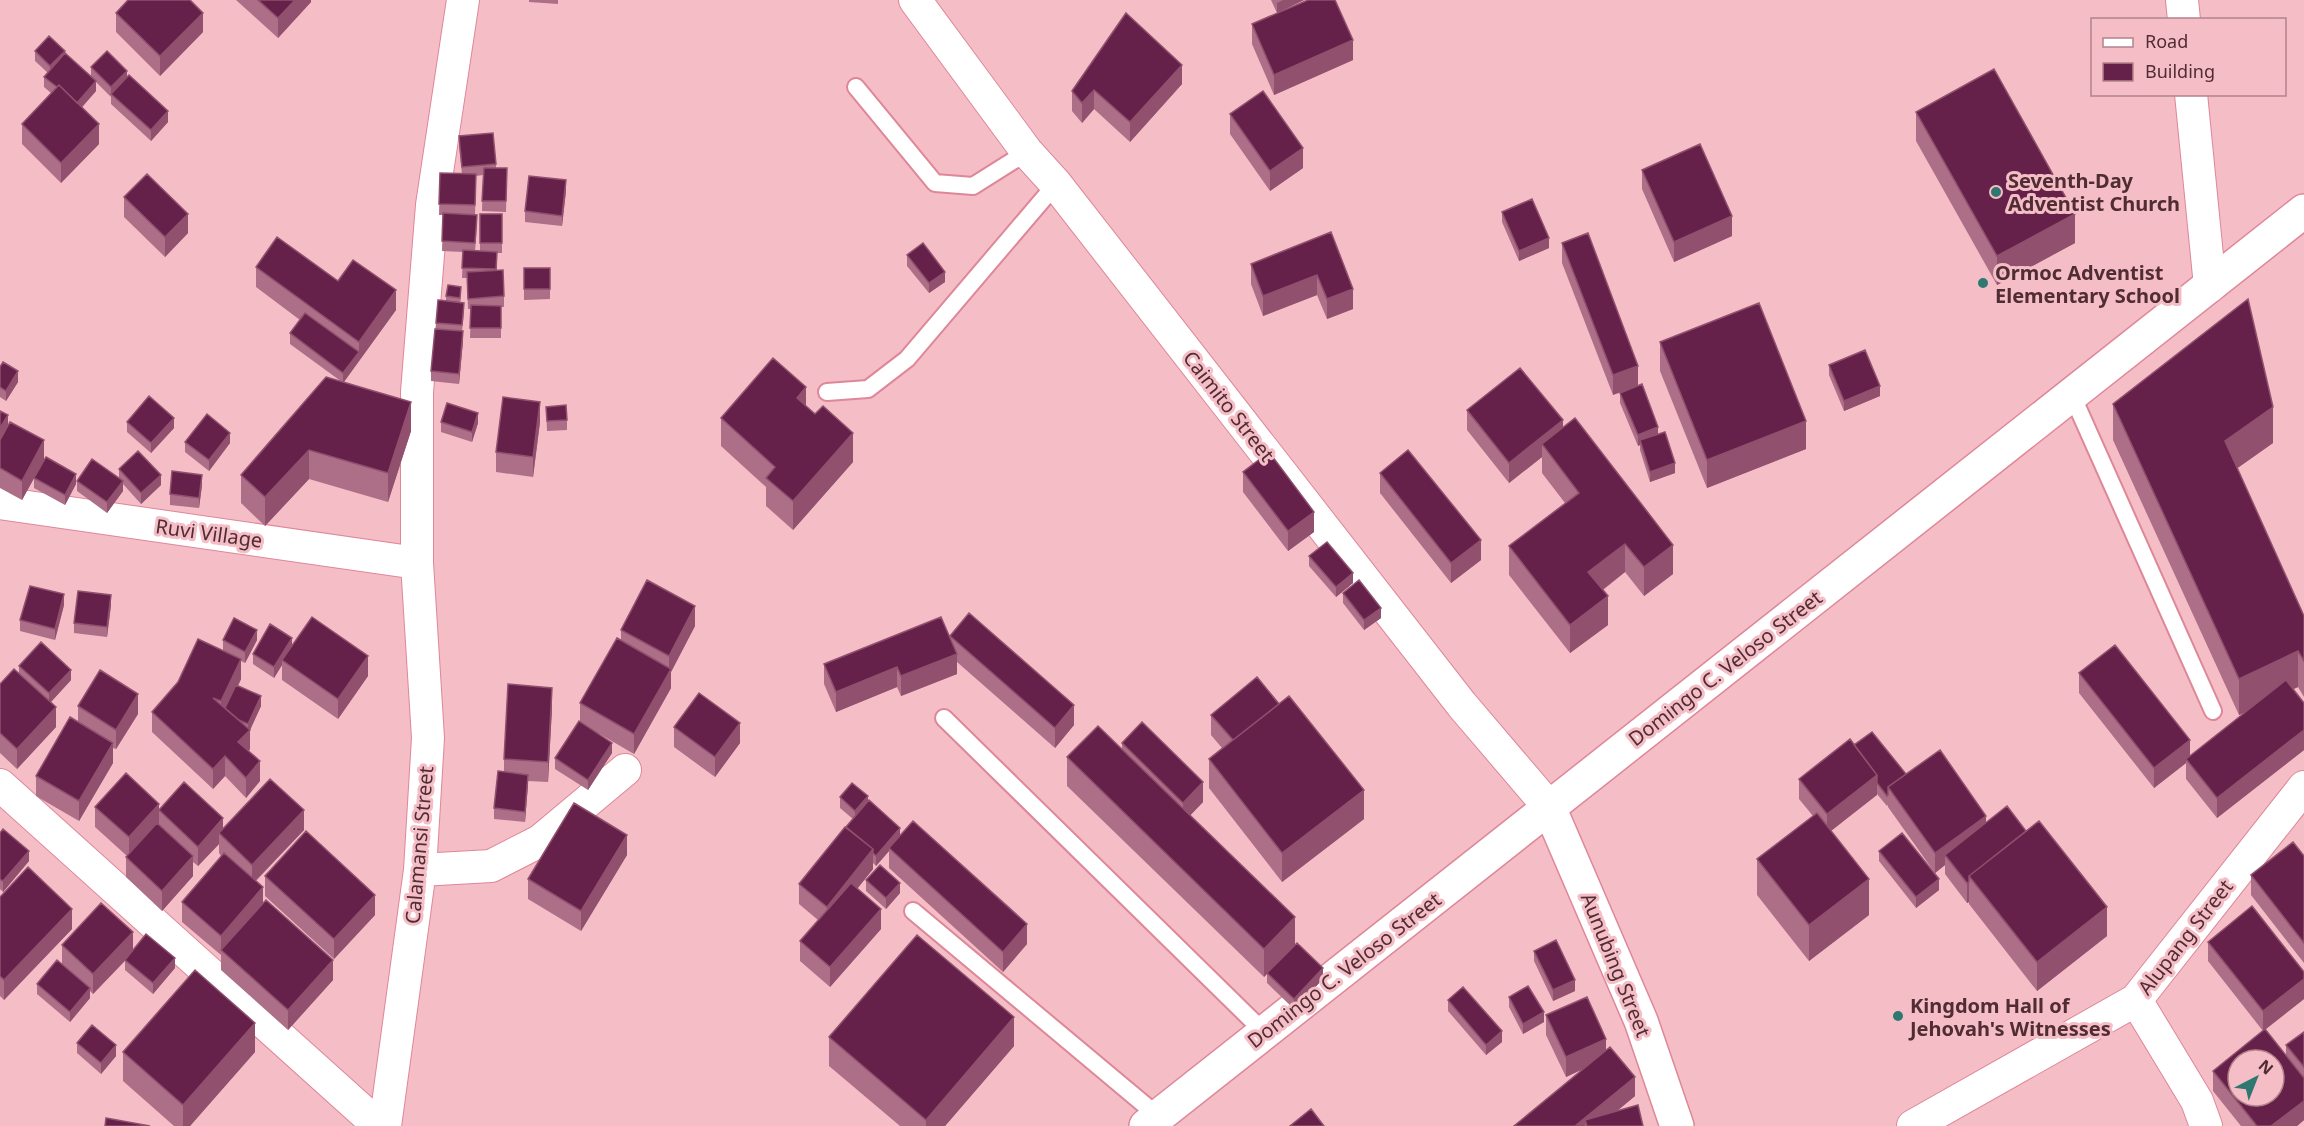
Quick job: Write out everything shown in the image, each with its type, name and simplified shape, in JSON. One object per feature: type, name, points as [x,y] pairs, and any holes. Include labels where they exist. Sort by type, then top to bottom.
[{"type":"main road","name":"Domingo C. Veloso Street","points":[[1152,1121],[2304,211]]},
{"type":"main road","name":"Aunubing Street","points":[[1549,807],[1641,1021],[1677,1126]]},
{"type":"street","name":"Calamansi Street","points":[[385,1126],[420,870],[428,738],[417,563],[417,392],[432,205],[463,0]]},
{"type":"street","name":"Caimito Street","points":[[915,0],[1027,152],[1056,184],[1462,705],[1549,807]]},
{"type":"street","points":[[2182,0],[2184,18]]},
{"type":"street","points":[[2191,96],[2210,286]]},
{"type":"street","name":"Ruvi Village","points":[[0,503],[417,563]]},
{"type":"street","points":[[420,870],[491,866],[540,841],[625,770]]},
{"type":"street","points":[[0,784],[379,1126]]},
{"type":"street","name":"Alupang Street","points":[[1913,1126],[2136,1000],[2304,787]]},
{"type":"street","points":[[2136,1000],[2197,1101],[2206,1126]]},
{"type":"lane","points":[[856,87],[934,183],[973,186],[1027,152]]},
{"type":"lane","points":[[827,392],[868,389],[907,359],[1056,184]]},
{"type":"lane","points":[[2072,395],[2213,711]]},
{"type":"lane","points":[[944,718],[1265,1033]]},
{"type":"lane","points":[[914,911],[1152,1121]]},
{"type":"building","points":[[128,0],[190,0],[203,13],[160,56],[116,13]]},
{"type":"building","points":[[258,0],[295,0],[278,18]]},
{"type":"building","points":[[1308,0],[1335,0],[1353,40],[1274,75],[1252,24]]},
{"type":"building","points":[[1126,13],[1182,65],[1130,122],[1094,90],[1082,103],[1072,91]]},
{"type":"building","points":[[49,36],[65,51],[50,66],[35,51]]},
{"type":"building","points":[[107,51],[127,71],[111,87],[91,67]]},
{"type":"building","points":[[65,53],[96,81],[77,103],[59,85],[57,87],[44,77]]},
{"type":"building","name":"Seventh-Day Adventist Church","points":[[1994,69],[2075,214],[1997,256],[1916,112]]},
{"type":"building","points":[[129,75],[168,111],[151,130],[111,94]]},
{"type":"building","points":[[59,85],[99,124],[61,163],[22,124]]},
{"type":"building","points":[[1263,91],[1303,148],[1270,171],[1230,114]]},
{"type":"building","points":[[493,133],[496,164],[462,167],[459,136]]},
{"type":"building","points":[[1700,144],[1732,216],[1674,242],[1642,170]]},
{"type":"building","points":[[484,168],[507,168],[506,201],[482,201]]},
{"type":"building","points":[[440,173],[476,174],[475,205],[439,204]]},
{"type":"building","points":[[147,174],[188,214],[165,237],[124,197]]},
{"type":"building","points":[[529,176],[566,180],[562,216],[525,211]]},
{"type":"building","points":[[1532,199],[1549,238],[1519,251],[1502,212]]},
{"type":"building","points":[[443,213],[477,215],[475,243],[442,241]]},
{"type":"building","points":[[480,214],[502,214],[502,243],[480,243]]},
{"type":"building","points":[[1331,232],[1353,289],[1327,299],[1317,275],[1263,296],[1251,264]]},
{"type":"building","points":[[1588,233],[1638,366],[1613,375],[1562,243]]},
{"type":"building","points":[[277,237],[338,281],[353,260],[396,290],[359,342],[256,267]]},
{"type":"building","points":[[923,243],[945,272],[929,283],[907,255]]},
{"type":"building","points":[[463,250],[497,252],[496,269],[462,268]]},
{"type":"building","points":[[524,268],[550,268],[550,289],[524,289]]},
{"type":"building","points":[[503,270],[504,296],[468,299],[467,272]]},
{"type":"building","points":[[448,285],[461,287],[460,298],[446,296]]},
{"type":"building","points":[[2248,299],[2273,407],[2225,441],[2304,616],[2304,661],[2298,651],[2239,679],[2113,404]]},
{"type":"building","points":[[438,300],[464,303],[462,325],[436,323]]},
{"type":"building","points":[[1759,303],[1806,421],[1707,460],[1660,342]]},
{"type":"building","points":[[471,305],[501,306],[501,328],[470,328]]},
{"type":"building","points":[[305,313],[359,352],[343,373],[290,333]]},
{"type":"building","points":[[435,329],[463,331],[459,374],[431,371]]},
{"type":"building","points":[[1865,350],[1880,386],[1844,401],[1829,365]]},
{"type":"building","points":[[773,358],[806,387],[797,398],[815,414],[823,406],[853,433],[793,501],[766,478],[775,467],[721,418]]},
{"type":"building","points":[[3,362],[18,371],[6,391],[0,387],[0,367]]},
{"type":"building","points":[[1520,368],[1563,420],[1509,463],[1467,410]]},
{"type":"building","points":[[326,377],[411,402],[388,473],[309,450],[265,497],[241,475]]},
{"type":"building","points":[[1642,384],[1658,427],[1638,435],[1620,393]]},
{"type":"building","points":[[149,396],[174,418],[151,443],[127,422]]},
{"type":"building","points":[[503,397],[540,402],[533,457],[496,452]]},
{"type":"building","points":[[447,403],[478,413],[472,432],[441,422]]},
{"type":"building","points":[[566,405],[567,420],[547,421],[546,407]]},
{"type":"building","points":[[0,411],[8,415],[0,428]]},
{"type":"building","points":[[207,414],[230,433],[209,460],[185,442]]},
{"type":"building","points":[[1575,418],[1673,545],[1644,567],[1625,544],[1588,572],[1608,596],[1570,625],[1509,546],[1579,493],[1542,444]]},
{"type":"building","points":[[10,422],[44,440],[22,481],[0,468],[0,440]]},
{"type":"building","points":[[1665,432],[1675,463],[1650,472],[1640,440]]},
{"type":"building","points":[[1408,450],[1481,540],[1451,563],[1380,473]]},
{"type":"building","points":[[138,451],[161,475],[141,493],[119,469]]},
{"type":"building","points":[[1269,452],[1314,512],[1288,531],[1243,472]]},
{"type":"building","points":[[46,457],[76,474],[65,495],[34,478]]},
{"type":"building","points":[[92,459],[123,481],[107,502],[77,481]]},
{"type":"building","points":[[172,471],[202,475],[199,498],[170,494]]},
{"type":"building","points":[[1327,542],[1353,573],[1336,587],[1309,556]]},
{"type":"building","points":[[647,580],[695,606],[669,656],[621,630]]},
{"type":"building","points":[[1359,580],[1381,608],[1364,620],[1343,593]]},
{"type":"building","points":[[30,586],[64,594],[55,629],[20,620]]},
{"type":"building","points":[[78,591],[111,595],[107,627],[74,623]]},
{"type":"building","points":[[969,613],[1074,705],[1055,728],[950,636]]},
{"type":"building","points":[[312,617],[368,656],[338,699],[282,660]]},
{"type":"building","points":[[941,617],[957,654],[901,676],[897,667],[836,692],[824,664]]},
{"type":"building","points":[[234,618],[257,630],[245,652],[223,640]]},
{"type":"building","points":[[270,624],[292,638],[274,667],[253,654]]},
{"type":"building","points":[[617,638],[671,669],[634,734],[580,703]]},
{"type":"building","points":[[198,639],[241,659],[221,701],[213,698],[250,730],[238,742],[260,761],[246,778],[225,756],[213,769],[152,712],[178,682]]},
{"type":"building","points":[[41,642],[71,670],[49,693],[19,666]]},
{"type":"building","points":[[2115,645],[2190,740],[2154,768],[2079,673]]},
{"type":"building","points":[[14,669],[56,707],[17,749],[0,733],[0,684]]},
{"type":"building","points":[[100,670],[138,694],[116,730],[78,706]]},
{"type":"building","points":[[1257,677],[1279,704],[1233,740],[1211,715]]},
{"type":"building","points":[[2286,680],[2304,703],[2304,730],[2217,798],[2186,759]]},
{"type":"building","points":[[508,684],[552,688],[548,762],[504,759]]},
{"type":"building","points":[[236,685],[261,696],[248,724],[239,720],[225,708]]},
{"type":"building","points":[[699,693],[740,723],[715,757],[674,727]]},
{"type":"building","points":[[1289,696],[1364,790],[1282,853],[1209,759]]},
{"type":"building","points":[[70,717],[113,743],[79,801],[36,776]]},
{"type":"building","points":[[579,721],[612,743],[588,780],[555,758]]},
{"type":"building","points":[[1142,722],[1203,782],[1183,803],[1122,743]]},
{"type":"building","points":[[1098,726],[1295,917],[1264,949],[1067,757]]},
{"type":"building","points":[[1872,732],[1906,774],[1888,787],[1887,796],[1877,783],[1877,775],[1854,745]]},
{"type":"building","points":[[1850,739],[1877,775],[1827,814],[1799,779]]},
{"type":"building","points":[[1940,750],[1986,816],[1935,853],[1888,787]]},
{"type":"building","points":[[498,771],[528,775],[525,812],[494,808]]},
{"type":"building","points":[[126,773],[159,804],[129,837],[95,807]]},
{"type":"building","points":[[270,779],[304,810],[252,865],[219,833]]},
{"type":"building","points":[[184,782],[223,818],[198,847],[159,810]]},
{"type":"building","points":[[852,783],[868,796],[855,811],[840,797]]},
{"type":"building","points":[[869,800],[900,828],[876,856],[873,849],[846,827]]},
{"type":"building","points":[[574,803],[627,835],[581,911],[528,879]]},
{"type":"building","points":[[2007,806],[2026,831],[1969,876],[1967,883],[1945,855]]},
{"type":"building","points":[[1817,813],[1869,879],[1809,925],[1757,859]]},
{"type":"building","points":[[913,821],[1027,924],[1003,952],[889,848]]},
{"type":"building","points":[[2039,821],[2107,907],[2037,962],[1969,876]]},
{"type":"building","points":[[157,823],[193,856],[162,891],[126,857]]},
{"type":"building","points":[[845,827],[873,849],[827,907],[799,884]]},
{"type":"building","points":[[3,829],[29,851],[3,881],[0,879],[0,833]]},
{"type":"building","points":[[306,831],[375,895],[334,939],[265,876]]},
{"type":"building","points":[[1902,833],[1939,879],[1916,897],[1879,851]]},
{"type":"building","points":[[2293,842],[2304,856],[2304,943],[2251,875]]},
{"type":"building","points":[[224,853],[263,887],[221,936],[182,902]]},
{"type":"building","points":[[880,865],[900,883],[886,898],[866,880]]},
{"type":"building","points":[[28,867],[72,909],[4,980],[0,976],[0,897]]},
{"type":"building","points":[[851,883],[881,909],[830,967],[800,941]]},
{"type":"building","points":[[266,900],[333,960],[288,1010],[221,950]]},
{"type":"building","points":[[101,903],[133,932],[93,974],[62,945]]},
{"type":"building","points":[[2252,906],[2304,972],[2304,979],[2263,1011],[2208,942]]},
{"type":"building","points":[[146,934],[175,958],[153,983],[125,960]]},
{"type":"building","points":[[917,935],[1014,1017],[926,1120],[829,1037]]},
{"type":"building","points":[[1556,940],[1575,980],[1553,990],[1534,951]]},
{"type":"building","points":[[1297,943],[1323,968],[1294,999],[1267,973]]},
{"type":"building","points":[[57,960],[90,988],[70,1012],[37,984]]},
{"type":"building","points":[[195,970],[255,1023],[183,1105],[123,1052]]},
{"type":"building","points":[[1528,986],[1544,1012],[1523,1024],[1509,997]]},
{"type":"building","points":[[1463,987],[1502,1031],[1486,1045],[1448,1000]]},
{"type":"building","points":[[1587,997],[1606,1039],[1566,1057],[1546,1015]]},
{"type":"building","points":[[92,1025],[116,1045],[101,1063],[77,1043]]},
{"type":"building","points":[[2265,1029],[2280,1048],[2241,1048]]},
{"type":"building","points":[[2304,1032],[2304,1067],[2286,1045]]},
{"type":"building","points":[[1610,1047],[1635,1077],[1575,1126],[1514,1126]]},
{"type":"building","points":[[2286,1055],[2304,1078],[2304,1101],[2271,1126],[2257,1126],[2243,1108],[2286,1108]]},
{"type":"building","points":[[2226,1060],[2226,1087],[2213,1071]]},
{"type":"building","points":[[1638,1105],[1643,1126],[1587,1126],[1585,1120]]},
{"type":"building","points":[[1311,1109],[1324,1126],[1290,1126]]},
{"type":"building","points":[[106,1118],[150,1126],[105,1126]]},
{"type":"place","name":"Seventh-Day Adventist Church","points":[[1996,192]]},
{"type":"place","name":"Ormoc Adventist Elementary School","points":[[1983,283]]},
{"type":"place","name":"Kingdom Hall of Jehovah's Witnesses","points":[[1898,1016]]}]
